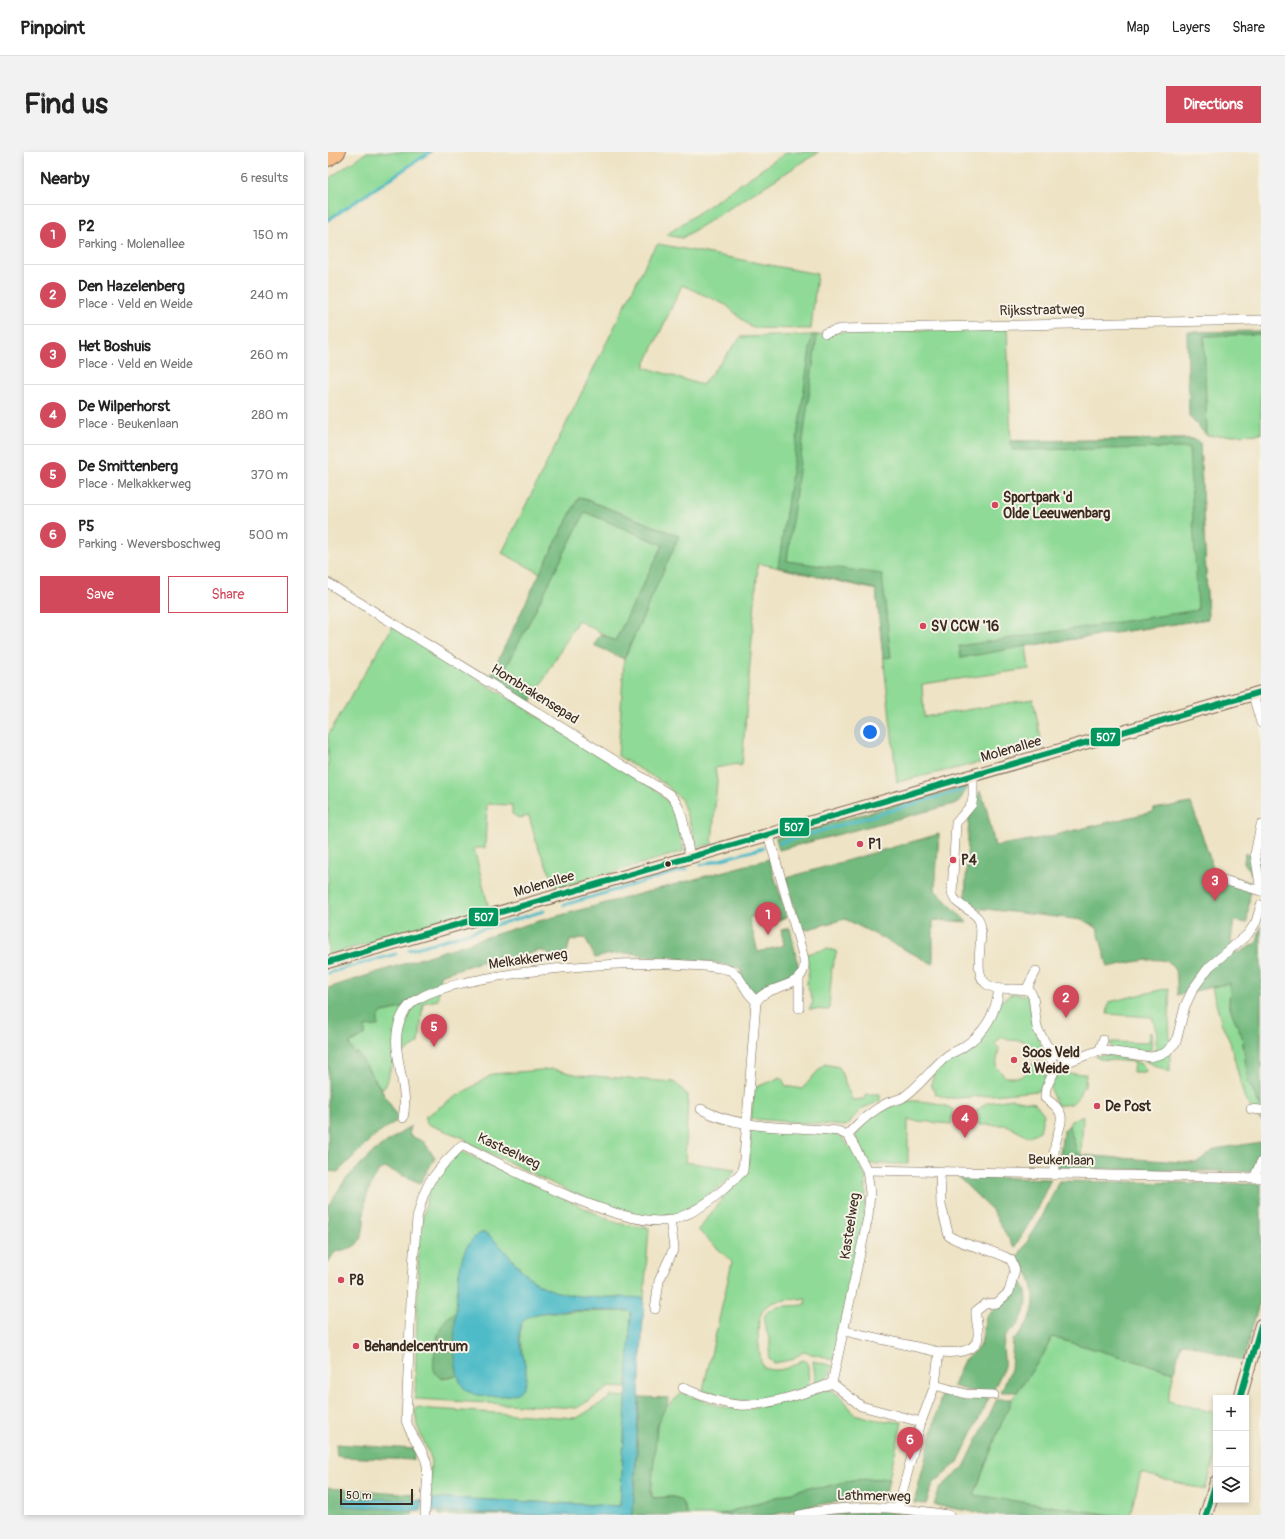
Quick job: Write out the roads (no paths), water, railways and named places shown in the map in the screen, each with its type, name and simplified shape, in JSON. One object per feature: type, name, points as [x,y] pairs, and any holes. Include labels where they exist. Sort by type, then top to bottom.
[{"type":"highway","points":[[328,158],[337,152]]},
{"type":"main road","name":"Molenallee","points":[[328,962],[1257,694]]},
{"type":"main road","points":[[1241,1395],[1261,1325]]},
{"type":"main road","points":[[1206,1515],[1213,1492]]},
{"type":"street","name":"Rijksstraatweg","points":[[825,333],[840,329],[1261,320]]},
{"type":"street","name":"Hombrakensepad","points":[[328,583],[669,794],[674,799],[681,814],[690,857]]},
{"type":"street","points":[[1257,694],[1261,723]]},
{"type":"street","points":[[973,776],[972,804],[956,824],[952,893],[956,902],[977,917],[980,923],[980,973],[982,980],[987,985],[999,990],[1026,990],[1030,992],[1033,997],[1038,1028],[1047,1046],[1055,1070]]},
{"type":"street","points":[[1217,878],[1261,891],[1256,854],[1261,825]]},
{"type":"street","points":[[768,834],[804,959],[803,969],[799,977],[799,1008]]},
{"type":"street","points":[[1054,1175],[1054,1147],[1063,1120],[1061,1113],[1053,1103],[1045,1098],[1046,1088],[1055,1070],[1078,1058],[1100,1050],[1151,1057],[1160,1056],[1172,1047],[1179,1033],[1185,1006],[1193,989],[1209,967],[1248,934],[1256,922],[1261,905]]},
{"type":"street","name":"Melkakkerweg","points":[[404,1118],[405,1105],[398,1048],[399,1028],[402,1017],[408,1006],[420,998],[433,993],[458,985],[499,976],[588,965],[641,962],[692,965],[731,971],[756,1004]]},
{"type":"street","points":[[1026,990],[1036,971]]},
{"type":"street","points":[[747,1123],[756,1004],[763,995],[788,985],[799,977]]},
{"type":"street","points":[[701,1109],[714,1116],[747,1123],[838,1131],[847,1135],[869,1113],[889,1102],[902,1098],[926,1077],[947,1055],[962,1048],[975,1038],[990,1020],[997,1004],[999,990]]},
{"type":"street","points":[[1100,1050],[1103,1040]]},
{"type":"street","points":[[1047,1046],[1061,1056],[1078,1058]]},
{"type":"street","points":[[1251,1109],[1261,1110]]},
{"type":"street","name":"Kasteelweg","points":[[425,1514],[427,1465],[408,1428],[406,1407],[414,1242],[417,1218],[423,1196],[430,1181],[445,1162],[462,1145],[572,1197],[624,1216],[649,1221],[670,1220],[702,1206],[724,1189],[743,1171],[747,1123]]},
{"type":"street","name":"Kasteelweg","points":[[832,1383],[868,1218],[870,1193],[867,1170],[847,1135]]},
{"type":"street","name":"Beukenlaan","points":[[867,1170],[1258,1178],[1261,1162]]},
{"type":"street","points":[[844,1331],[939,1352],[954,1353],[965,1351],[976,1343],[978,1338],[976,1311],[979,1307],[997,1303],[1008,1292],[1015,1269],[1012,1260],[985,1248],[962,1243],[949,1236],[942,1205],[940,1172]]},
{"type":"street","points":[[654,1309],[659,1281],[674,1248],[670,1220]]},
{"type":"street","points":[[898,1508],[921,1422],[935,1385],[939,1352]]},
{"type":"street","points":[[683,1388],[717,1401],[749,1406],[817,1389],[832,1383],[861,1406],[921,1422]]},
{"type":"street","points":[[935,1385],[966,1394],[994,1395]]},
{"type":"street","name":"Lathmerweg","points":[[799,1515],[848,1507],[898,1508],[949,1515]]},
{"type":"water","points":[[484,1232],[496,1241],[527,1275],[539,1284],[553,1290],[582,1296],[644,1298],[633,1515],[539,1515],[429,1511],[429,1500],[445,1498],[620,1506],[631,1313],[629,1311],[574,1310],[532,1315],[525,1319],[520,1326],[519,1335],[526,1376],[525,1384],[520,1391],[510,1395],[487,1396],[474,1394],[468,1391],[460,1381],[455,1358],[455,1329],[458,1286],[460,1267],[465,1250],[476,1236]]},
{"type":"water","points":[[343,1498],[421,1500],[421,1511],[343,1506]]},
{"type":"waterway","points":[[328,220],[430,152]]},
{"type":"waterway","points":[[779,843],[962,790]]},
{"type":"waterway","points":[[701,865],[763,848]]},
{"type":"waterway","points":[[564,905],[687,869]]},
{"type":"waterway","points":[[409,950],[544,911]]},
{"type":"waterway","points":[[328,973],[396,954]]},
{"type":"place","name":"Sportpark 'd Olde Leeuwenbarg","points":[[995,505]]},
{"type":"place","name":"SV CCW '16","points":[[923,626]]},
{"type":"place","name":"P1","points":[[860,844]]},
{"type":"place","name":"P4","points":[[953,860]]},
{"type":"place","name":"Het Boshuis","points":[[1215,901]]},
{"type":"place","name":"P2","points":[[768,935]]},
{"type":"place","name":"Den Hazelenberg","points":[[1066,1018]]},
{"type":"place","name":"De Smittenberg","points":[[434,1047]]},
{"type":"place","name":"Soos Veld & Weide","points":[[1014,1060]]},
{"type":"place","name":"De Post","points":[[1097,1106]]},
{"type":"place","name":"De Wilperhorst","points":[[965,1138]]},
{"type":"place","name":"P8","points":[[341,1280]]},
{"type":"place","name":"Behandelcentrum","points":[[356,1346]]},
{"type":"place","name":"P5","points":[[910,1460]]}]
